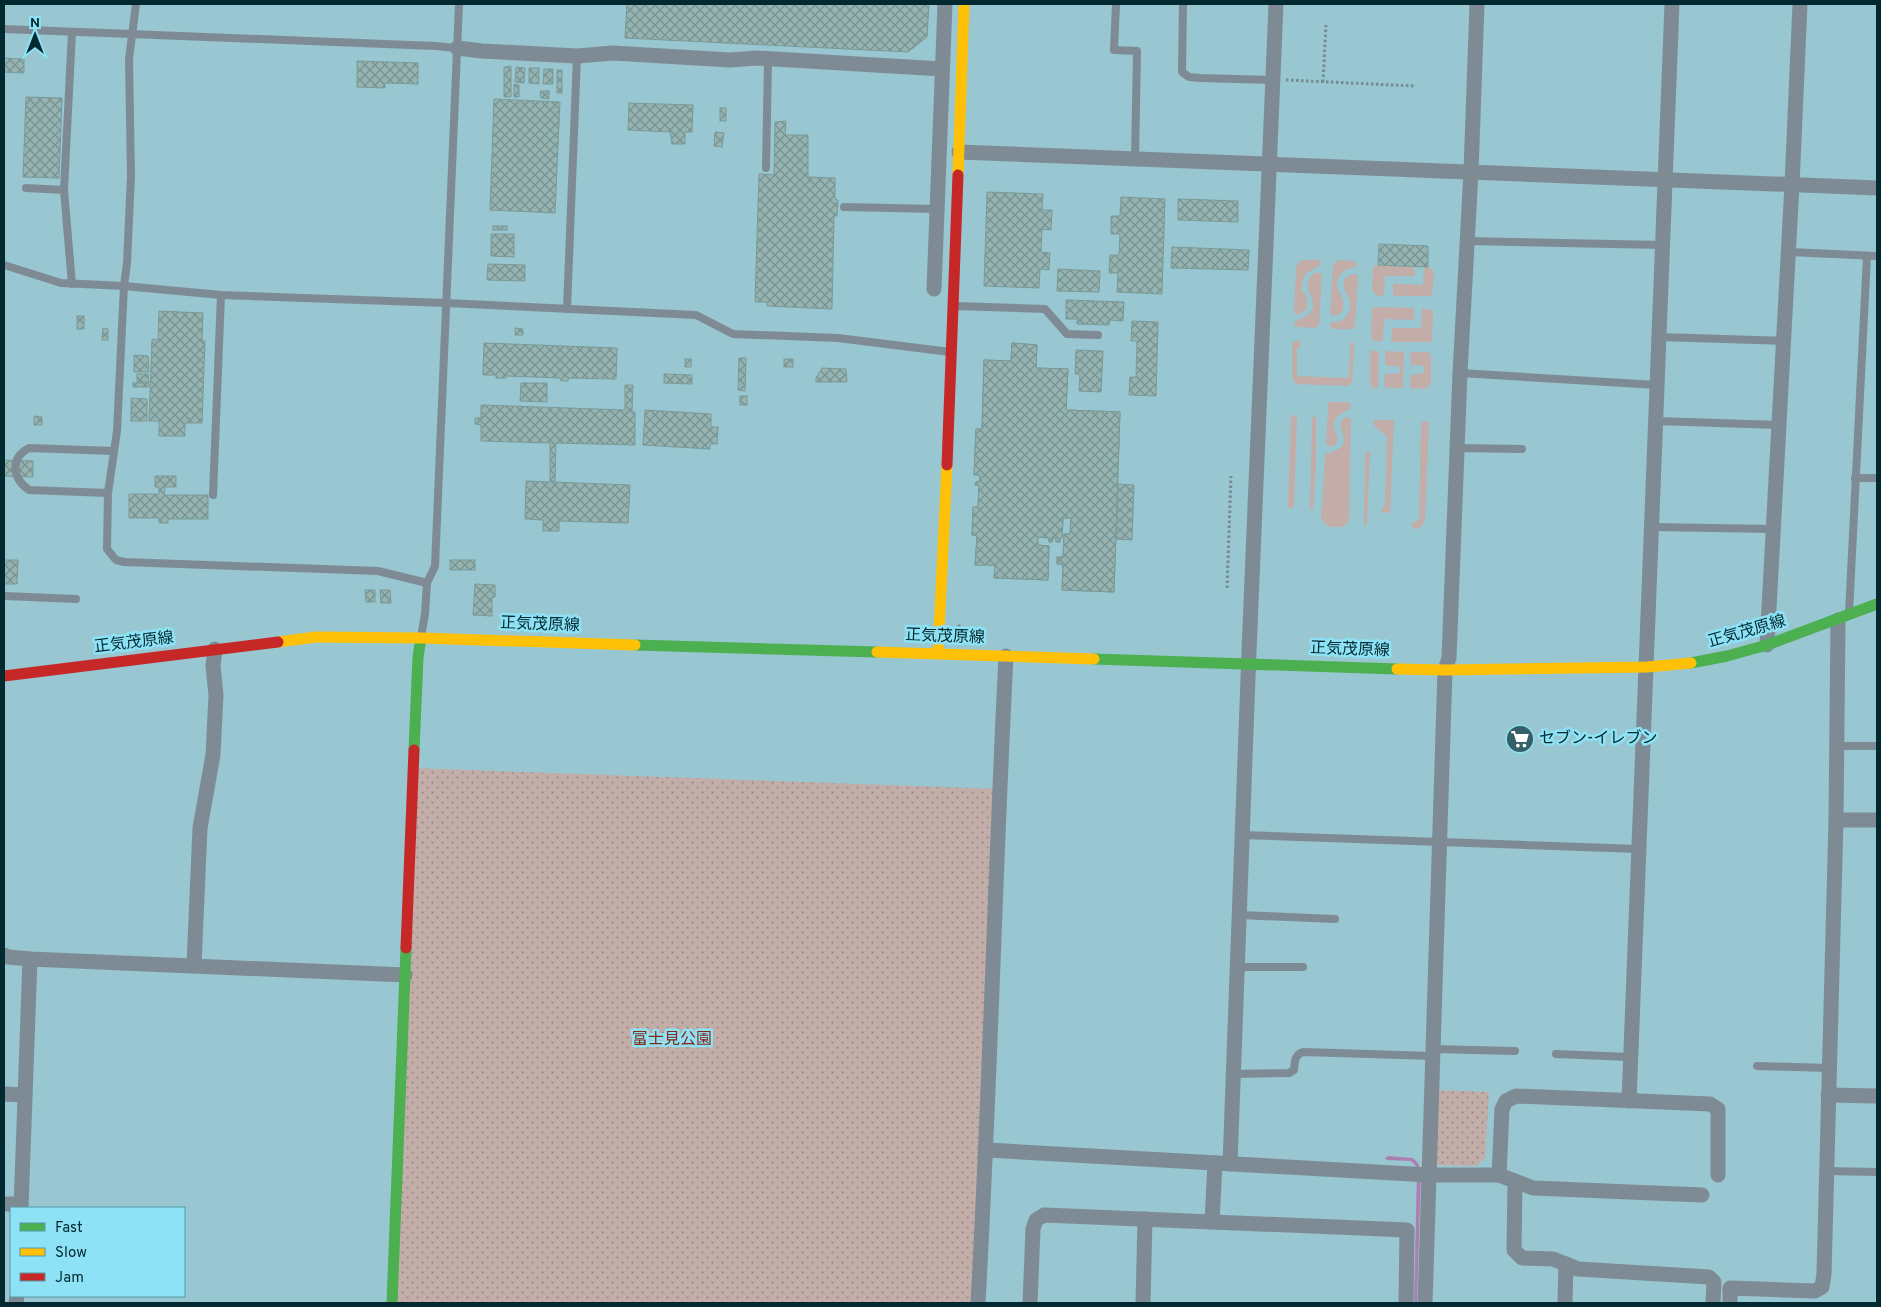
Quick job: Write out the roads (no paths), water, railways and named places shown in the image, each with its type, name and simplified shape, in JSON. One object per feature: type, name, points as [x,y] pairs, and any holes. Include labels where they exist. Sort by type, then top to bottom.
[{"type":"main road","points":[[938,653],[954,306],[964,4]]},
{"type":"main road","name":"正気茂原線","points":[[4,676],[316,637],[421,638],[938,653],[1445,670],[1647,668],[1685,664],[1727,656],[1767,645],[1877,604]]},
{"type":"main road","points":[[392,1303],[418,666],[421,638]]},
{"type":"street","points":[[934,288],[945,4]]},
{"type":"street","points":[[1230,1164],[1248,663],[1276,4]]},
{"type":"street","points":[[1425,1303],[1445,670],[1449,658],[1460,373],[1472,172],[1477,4]]},
{"type":"street","points":[[1629,1101],[1672,4]]},
{"type":"street","points":[[1767,645],[1800,4]]},
{"type":"street","points":[[457,48],[577,56],[613,53],[730,60],[768,59],[942,69]]},
{"type":"street","points":[[959,152],[1877,188]]},
{"type":"street","points":[[1730,1303],[1730,1288],[1815,1291],[1822,1286],[1824,1274],[1837,746],[1843,618]]},
{"type":"street","points":[[194,965],[200,828],[213,755],[216,695],[213,666],[215,650]]},
{"type":"street","points":[[978,1303],[987,1150],[999,790],[1006,656]]},
{"type":"street","points":[[1836,820],[1877,820]]},
{"type":"street","points":[[4,955],[8,957],[405,975]]},
{"type":"street","points":[[4,1204],[21,1206],[30,958]]},
{"type":"street","points":[[4,1094],[25,1095]]},
{"type":"street","points":[[1828,1095],[1877,1096]]},
{"type":"street","points":[[1499,1175],[1502,1109],[1506,1101],[1516,1096],[1710,1104],[1718,1109],[1718,1175]]},
{"type":"street","points":[[987,1150],[1429,1175],[1499,1175],[1533,1188],[1702,1195]]},
{"type":"street","points":[[1212,1222],[1215,1163]]},
{"type":"street","points":[[1515,1182],[1514,1250],[1522,1258],[1553,1259],[1578,1269],[1709,1277],[1714,1282],[1713,1303]]},
{"type":"street","points":[[1030,1303],[1033,1229],[1036,1220],[1044,1215],[1407,1230],[1406,1303]]},
{"type":"street","points":[[1143,1303],[1145,1219]]},
{"type":"street","points":[[1565,1303],[1566,1264]]},
{"type":"lane","points":[[136,4],[129,59],[131,176],[127,263],[124,286],[117,430],[108,493],[107,549],[116,560],[124,562],[378,571],[427,583]]},
{"type":"lane","points":[[421,638],[426,614],[427,583],[435,566],[459,4]]},
{"type":"lane","points":[[1116,4],[1114,50],[1137,51],[1135,159]]},
{"type":"lane","points":[[1183,4],[1182,72],[1188,77],[1273,80]]},
{"type":"lane","points":[[4,29],[457,48]]},
{"type":"lane","points":[[72,32],[64,190],[72,284]]},
{"type":"lane","points":[[567,309],[577,56]]},
{"type":"lane","points":[[766,168],[768,59]]},
{"type":"lane","points":[[26,188],[64,190]]},
{"type":"lane","points":[[844,207],[937,209]]},
{"type":"lane","points":[[1468,241],[1663,245]]},
{"type":"lane","points":[[1788,252],[1877,256]]},
{"type":"lane","points":[[1843,618],[1855,478],[1867,256]]},
{"type":"lane","points":[[4,265],[61,283],[124,286],[221,295],[696,315],[733,334],[838,338],[952,352]]},
{"type":"lane","points":[[213,495],[221,295]]},
{"type":"lane","points":[[954,306],[1045,309],[1067,334],[1098,335]]},
{"type":"lane","points":[[1659,337],[1784,341]]},
{"type":"lane","points":[[1460,373],[1657,385]]},
{"type":"lane","points":[[1656,421],[1779,425]]},
{"type":"lane","points":[[108,493],[29,490],[22,486],[17,478],[17,458],[21,452],[29,448],[114,451]]},
{"type":"lane","points":[[1457,448],[1522,449]]},
{"type":"lane","points":[[1855,478],[1877,478]]},
{"type":"lane","points":[[1652,528],[1773,529]]},
{"type":"lane","points":[[4,596],[76,599]]},
{"type":"lane","points":[[1837,746],[1877,746]]},
{"type":"lane","points":[[1242,835],[1639,850]]},
{"type":"lane","points":[[1239,915],[1335,919]]},
{"type":"lane","points":[[1237,967],[1303,967]]},
{"type":"lane","points":[[1234,1074],[1289,1073],[1294,1070],[1295,1058],[1298,1053],[1303,1052],[1515,1051]]},
{"type":"lane","points":[[1556,1054],[1630,1057]]},
{"type":"lane","points":[[1757,1066],[1829,1068]]},
{"type":"lane","points":[[1826,1171],[1877,1172]]},
{"type":"place","name":"セブン-イレブン","points":[[1520,739]]},
{"type":"park label","name":"富士見公園","points":[[672,1040]]}]
